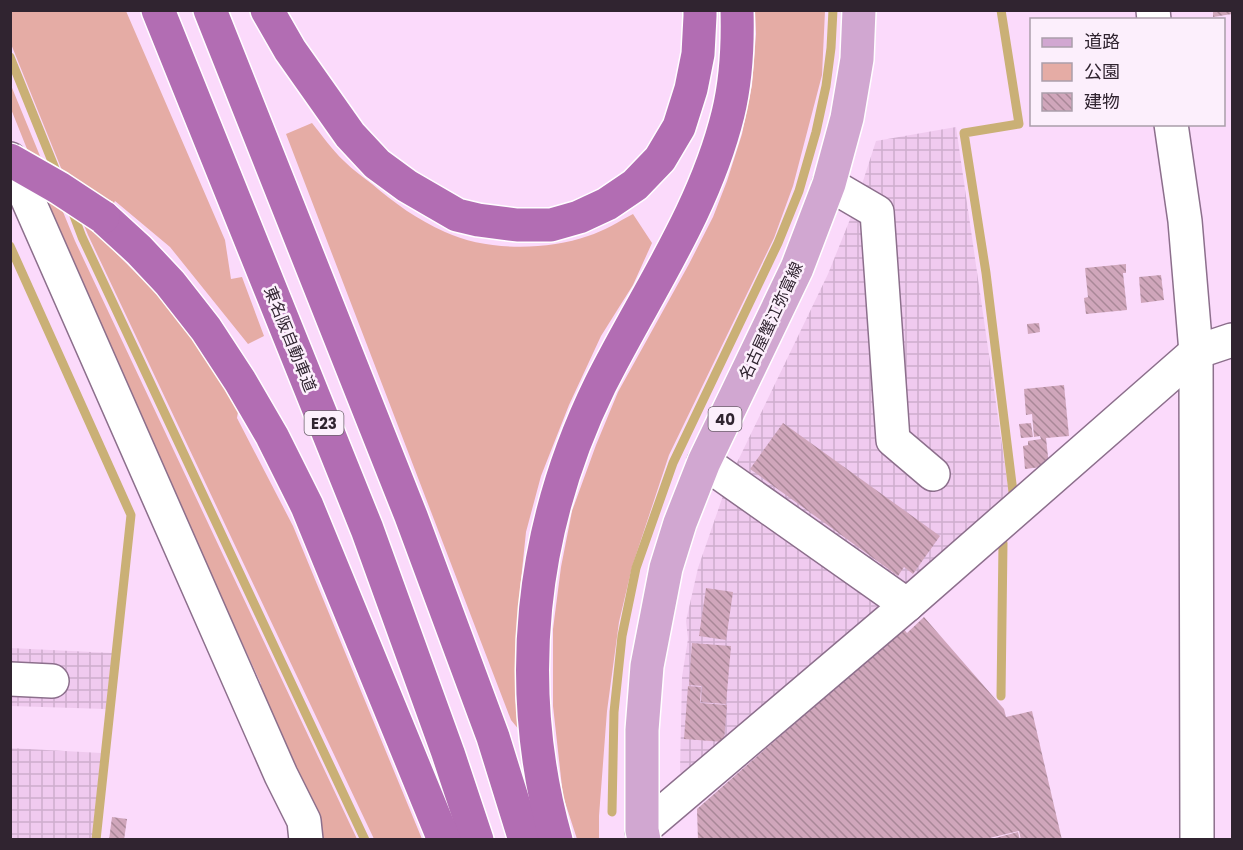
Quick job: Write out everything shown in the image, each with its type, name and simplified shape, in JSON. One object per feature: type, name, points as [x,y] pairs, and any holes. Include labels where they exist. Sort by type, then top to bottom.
[{"type":"highway","name":"東名阪自動車道","points":[[158,10],[367,529],[477,840]]},
{"type":"highway","name":"E23","points":[[210,10],[411,516],[494,737],[525,840]]},
{"type":"highway","points":[[267,10],[290,50],[350,135],[377,164],[407,186],[457,215],[517,225],[551,225],[579,217],[607,204],[635,185],[660,159],[679,127],[691,90],[698,54],[700,10]]},
{"type":"highway","points":[[556,840],[541,777],[534,711],[532,666],[535,605],[543,551],[556,497],[575,440],[635,318],[681,237],[701,194],[716,153],[728,113],[734,75],[737,10]]},
{"type":"highway","points":[[13,173],[59,188],[103,217],[170,283],[240,381],[272,436],[307,506],[444,840]]},
{"type":"main road","name":"名古屋蟹江弥富線","points":[[643,835],[642,730],[647,666],[666,568],[680,523],[704,462],[797,267],[829,184],[847,118],[857,59],[859,10]]},
{"type":"street","points":[[1171,126],[1185,220],[1196,352],[1197,840]]},
{"type":"street","points":[[13,173],[281,775],[304,821],[306,840]]},
{"type":"street","points":[[829,184],[877,212],[893,440],[933,474]]},
{"type":"street","points":[[643,835],[1196,352],[1233,340]]},
{"type":"street","points":[[704,462],[908,605]]},
{"type":"street","points":[[10,679],[52,681]]},
{"type":"shaded area","points":[[956,127],[1010,500],[906,590],[733,471],[828,274],[853,212],[876,141]]},
{"type":"shaded area","points":[[725,490],[889,604],[687,780],[680,772],[682,677],[688,639],[686,621],[698,568]]},
{"type":"shaded area","points":[[10,648],[112,653],[106,709],[11,706]]},
{"type":"shaded area","points":[[10,748],[101,753],[92,839],[11,839]]},
{"type":"green space","points":[[10,11],[126,11],[225,240],[231,279],[242,277],[264,336],[248,344],[170,247],[115,201],[98,235],[155,292],[201,346],[239,406],[237,418],[293,526],[422,839],[374,839],[88,235],[11,44]]},
{"type":"green space","points":[[755,11],[825,11],[822,75],[793,186],[774,238],[669,455],[632,567],[619,622],[607,711],[599,839],[577,839],[563,796],[553,706],[553,629],[561,567],[572,511],[618,392],[689,264],[713,217],[727,181],[742,134],[752,85],[756,34]]},
{"type":"green space","points":[[10,83],[75,241],[357,839],[315,839],[256,695],[261,684],[108,351],[11,109]]},
{"type":"green space","points":[[312,123],[344,161],[389,198],[425,222],[461,238],[497,246],[553,244],[594,234],[633,214],[652,243],[633,285],[601,336],[569,405],[541,476],[526,532],[520,590],[515,698],[520,731],[511,720],[286,134]]},
{"type":"building","points":[[1213,10],[1232,10],[1232,14],[1213,17]]},
{"type":"building","points":[[1126,264],[1126,273],[1123,273],[1127,310],[1086,314],[1084,298],[1088,297],[1085,268]]},
{"type":"building","points":[[1161,275],[1164,300],[1141,303],[1139,277]]},
{"type":"building","points":[[1039,323],[1040,332],[1028,334],[1027,324]]},
{"type":"building","points":[[1064,385],[1069,436],[1046,438],[1049,466],[1025,469],[1023,446],[1028,445],[1028,441],[1041,439],[1040,436],[1034,437],[1032,414],[1026,415],[1024,389]]},
{"type":"building","points":[[783,423],[940,536],[913,574],[904,567],[898,576],[750,469]]},
{"type":"building","points":[[1031,423],[1033,437],[1021,438],[1019,424]]},
{"type":"building","points":[[706,588],[733,592],[726,640],[699,636]]},
{"type":"building","points":[[924,617],[1004,709],[1006,717],[1032,711],[1062,840],[1021,840],[1019,831],[981,840],[698,840],[697,809],[903,628],[907,633]]},
{"type":"building","points":[[692,643],[731,646],[726,704],[701,702],[702,686],[689,685]]},
{"type":"building","points":[[688,686],[701,687],[700,703],[727,705],[724,742],[684,739]]},
{"type":"building","points":[[112,817],[127,819],[124,840],[109,840]]},
{"type":"building","points":[[1018,832],[1020,840],[991,840],[991,839]]},
{"type":"waterway","points":[[612,812],[614,712],[622,636],[636,568],[673,463],[778,243],[799,191],[826,86],[833,10]]},
{"type":"waterway","points":[[1001,10],[1019,124],[964,133],[986,273],[1013,492]]},
{"type":"waterway","points":[[10,57],[58,176]]},
{"type":"waterway","points":[[71,208],[82,237],[365,840]]},
{"type":"waterway","points":[[10,246],[131,515],[96,840]]},
{"type":"waterway","points":[[1001,696],[1003,543]]}]
